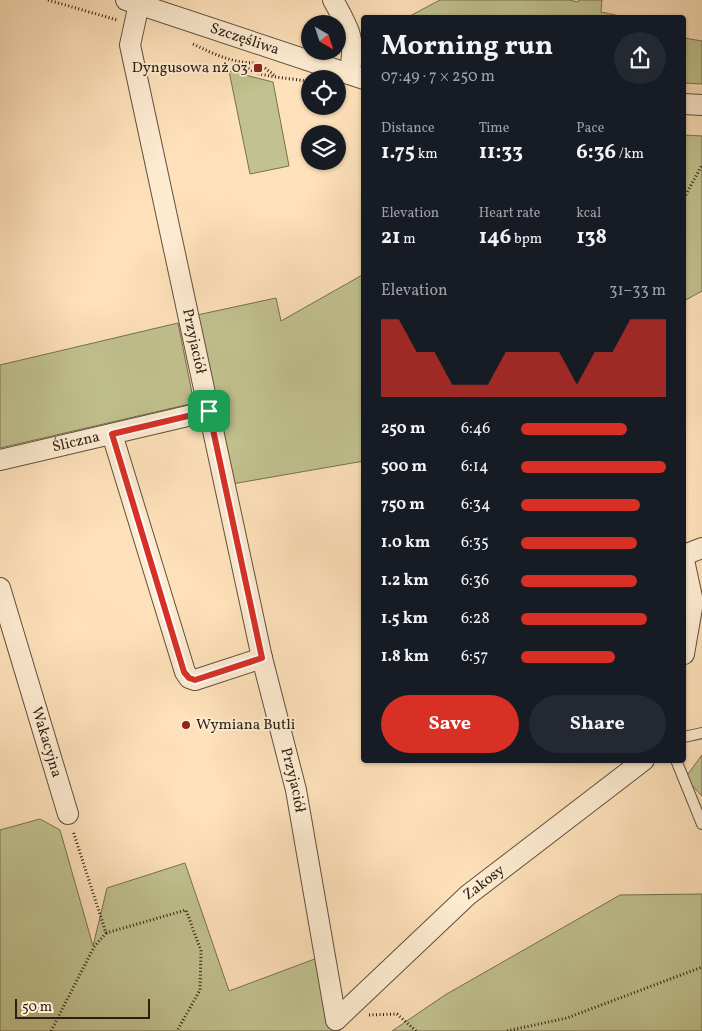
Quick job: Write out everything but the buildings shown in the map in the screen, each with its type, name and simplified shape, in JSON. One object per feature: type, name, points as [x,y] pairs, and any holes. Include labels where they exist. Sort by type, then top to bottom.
[{"type":"street","points":[[333,0],[352,38],[356,76]]},
{"type":"street","name":"Szczęśliwa","points":[[132,2],[356,76]]},
{"type":"street","name":"Przyjaciół","points":[[132,2],[130,45],[262,658],[296,790],[335,1025]]},
{"type":"street","points":[[686,104],[702,105]]},
{"type":"street","name":"Śliczna","points":[[0,460],[209,411]]},
{"type":"street","points":[[112,434],[184,672],[189,678],[195,680],[262,658]]},
{"type":"street","points":[[686,554],[702,548]]},
{"type":"street","points":[[686,569],[693,602],[686,642]]},
{"type":"street","name":"Wakacyjna","points":[[0,588],[68,814]]},
{"type":"street","name":"Zakosy","points":[[335,1025],[468,895],[640,763]]},
{"type":"lane","points":[[686,737],[702,733]]},
{"type":"lane","points":[[677,763],[702,824]]},
{"type":"path","points":[[48,0],[126,23]]},
{"type":"path","points":[[274,75],[256,64],[242,63],[252,72],[264,76],[274,75],[301,80]]},
{"type":"path","points":[[686,194],[702,165]]},
{"type":"path","points":[[68,814],[96,896],[106,933]]},
{"type":"path","points":[[51,1031],[94,947],[106,933],[186,910],[200,951],[200,990],[178,1031]]},
{"type":"path","points":[[508,1031],[567,1018],[702,967]]},
{"type":"path","points":[[335,1025],[398,1014],[416,1031]]},
{"type":"green space","points":[[440,0],[569,0],[578,2],[579,0],[602,0],[601,12],[615,15],[412,15]]},
{"type":"green space","points":[[686,38],[702,41],[702,84],[686,83]]},
{"type":"green space","points":[[229,71],[273,82],[289,166],[250,174]]},
{"type":"green space","points":[[686,135],[702,136],[702,291],[686,300]]},
{"type":"green space","points":[[361,276],[361,462],[232,484],[197,315],[276,298],[281,321]]},
{"type":"green space","points":[[178,323],[194,403],[0,448],[0,365]]},
{"type":"green space","points":[[702,755],[702,796],[685,778]]},
{"type":"green space","points":[[40,819],[60,830],[93,946],[107,888],[185,863],[229,991],[320,957],[340,1031],[0,1031],[0,830]]},
{"type":"green space","points":[[702,894],[702,1031],[392,1031],[445,995],[620,895]]},
{"type":"place","name":"Dyngusowa nż 03","points":[[258,68]]},
{"type":"place","name":"Wymiana Butli","points":[[186,725]]},
{"type":"route","points":[[209,411],[262,658],[195,680],[189,678],[184,672],[112,434],[209,411]]}]
